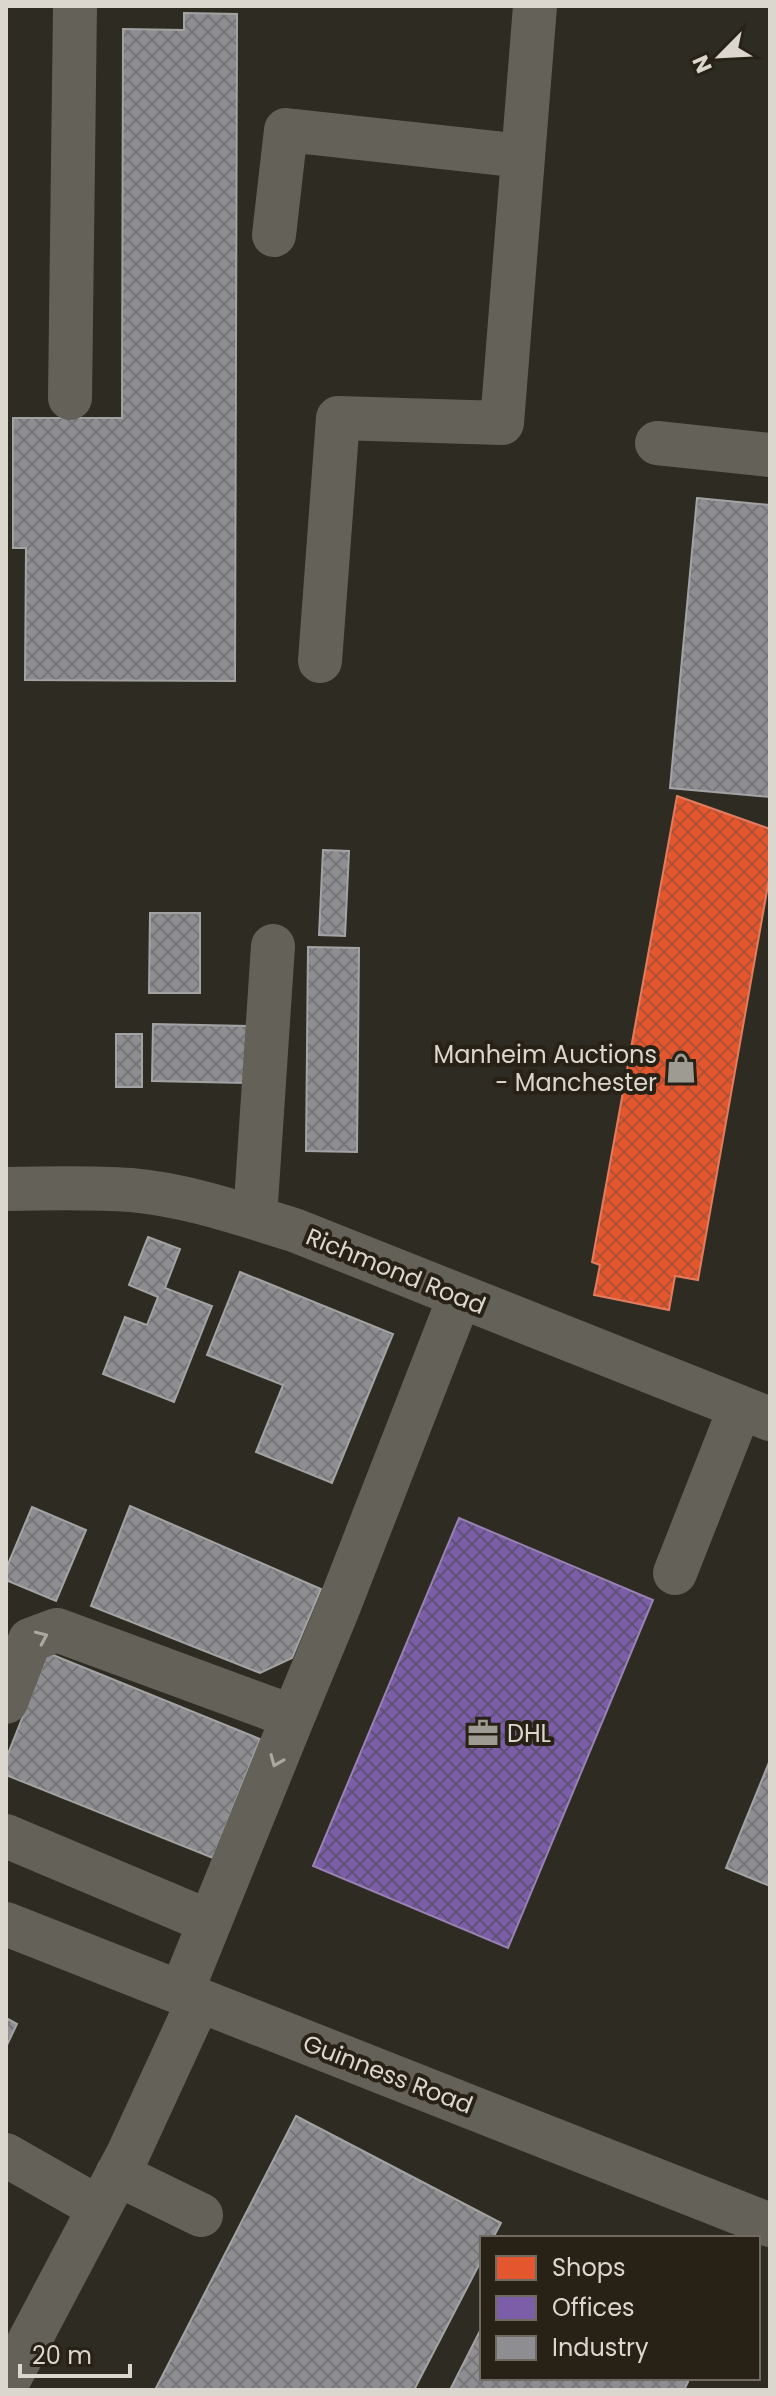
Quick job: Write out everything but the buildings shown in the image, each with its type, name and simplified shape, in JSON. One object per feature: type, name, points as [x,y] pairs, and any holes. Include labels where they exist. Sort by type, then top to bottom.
[{"type":"street","points":[[70,398],[75,6]]},
{"type":"street","points":[[320,661],[338,418],[502,423],[535,6]]},
{"type":"street","points":[[274,235],[286,130],[523,156]]},
{"type":"street","points":[[657,443],[770,455]]},
{"type":"street","points":[[255,1218],[273,946]]},
{"type":"street","name":"Richmond Road","points":[[6,1189],[73,1187],[134,1190],[208,1204],[255,1218],[294,1230],[755,1414]]},
{"type":"street","points":[[6,2385],[108,2191],[190,1996],[210,1922],[337,1611],[460,1296]]},
{"type":"street","points":[[675,1573],[755,1414]]},
{"type":"street","points":[[6,1702],[30,1640],[57,1630],[293,1717]]},
{"type":"street","points":[[6,1836],[210,1922]]},
{"type":"street","name":"Guinness Road","points":[[6,1924],[770,2225]]},
{"type":"street","points":[[6,2155],[108,2191],[201,2215]]},
{"type":"place","name":"Manheim Auctions - Manchester","points":[[681,1068]]},
{"type":"place","name":"DHL","points":[[483,1733]]}]
